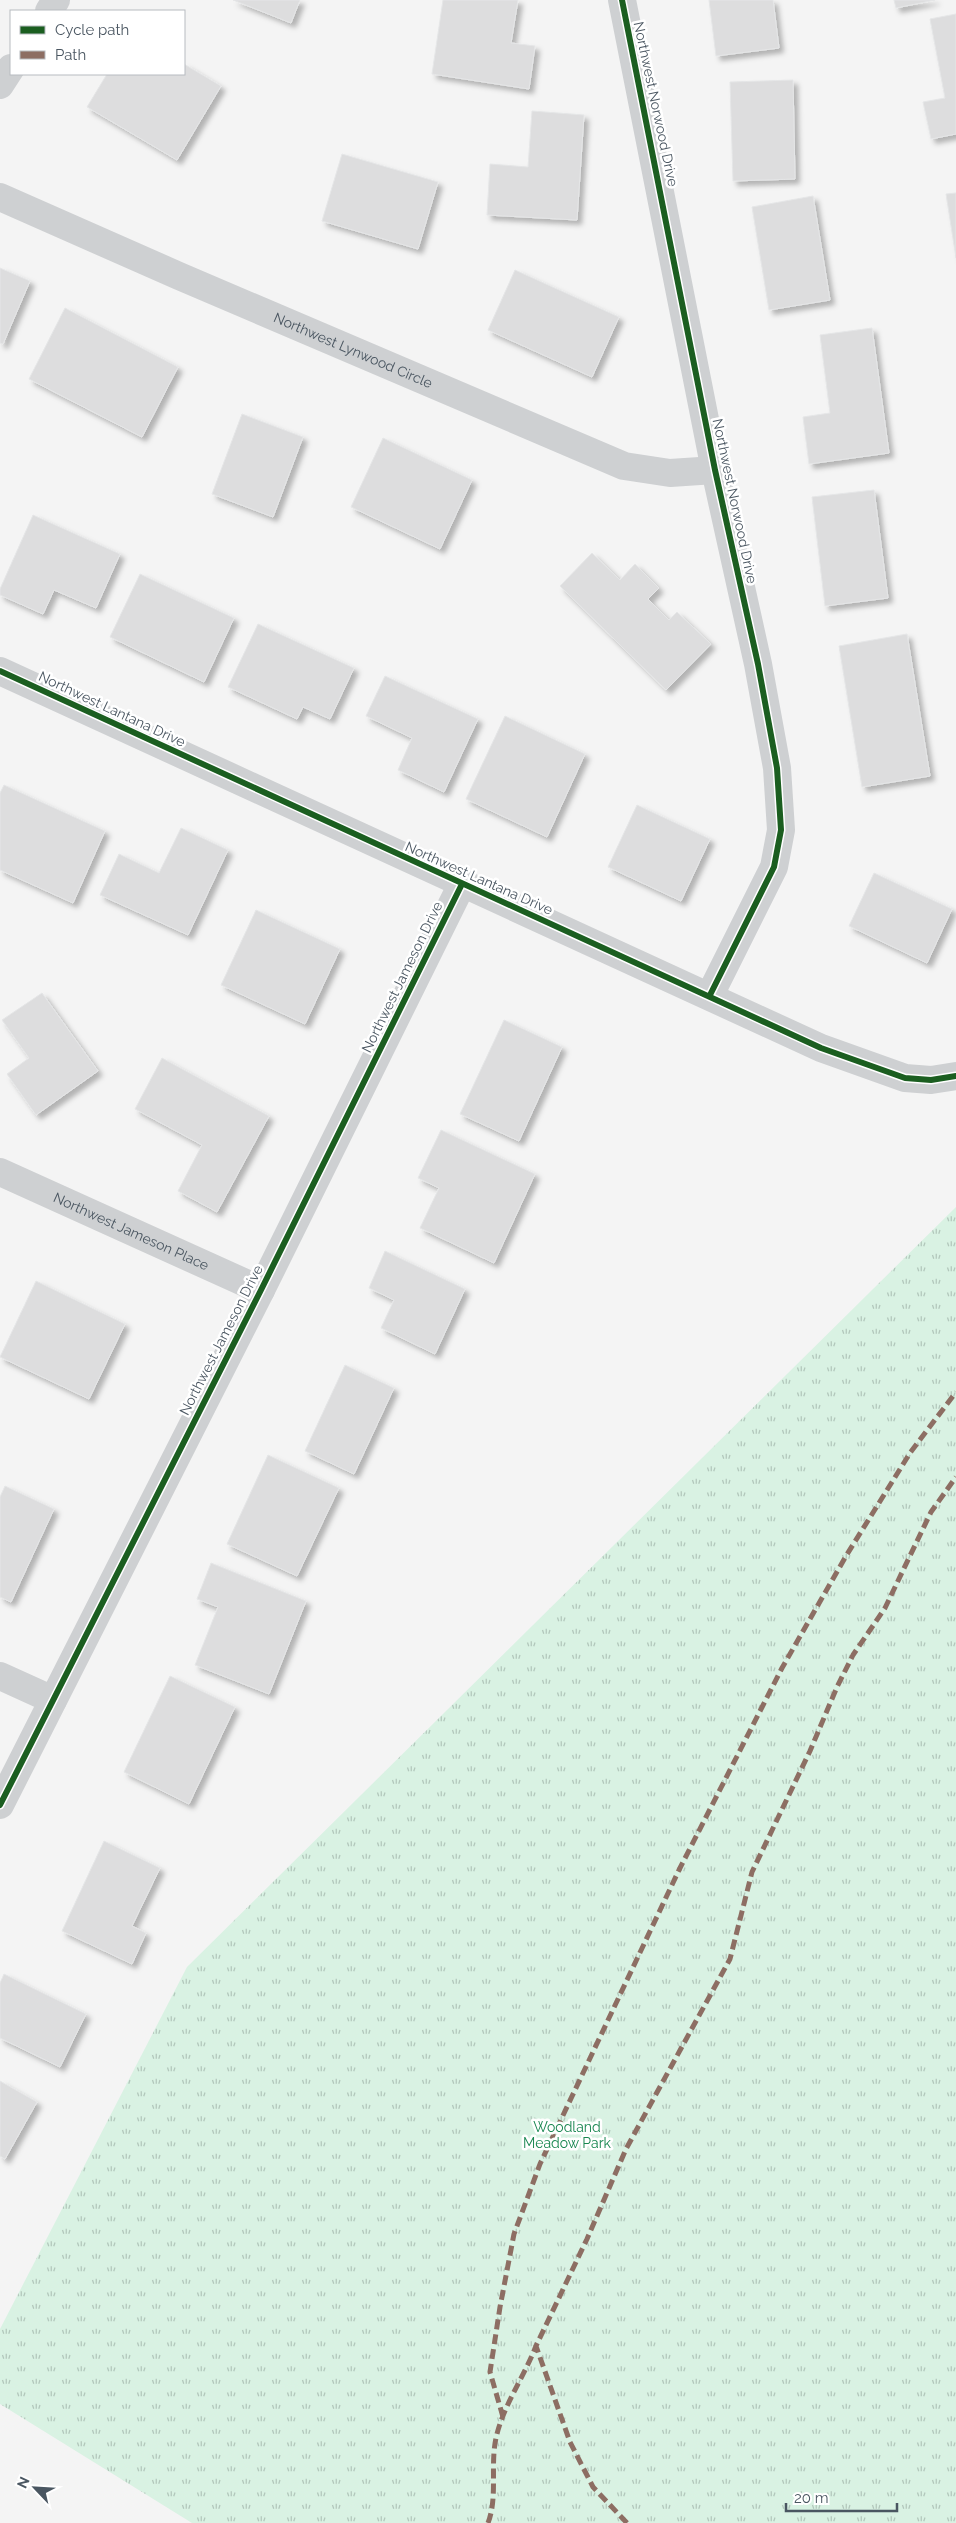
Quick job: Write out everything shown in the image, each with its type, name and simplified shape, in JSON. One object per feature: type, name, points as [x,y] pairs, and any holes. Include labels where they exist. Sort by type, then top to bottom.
[{"type":"street","name":"Northwest Norwood Drive","points":[[622,0],[715,470],[758,664],[775,753],[781,830],[774,867],[710,995]]},
{"type":"street","points":[[0,85],[10,70]]},
{"type":"street","name":"Northwest Lynwood Circle","points":[[0,196],[179,276],[624,466],[670,473],[715,470]]},
{"type":"street","name":"Northwest Lantana Drive","points":[[0,671],[462,884],[710,995],[821,1048],[905,1078],[930,1080],[956,1076]]},
{"type":"street","name":"Northwest Jameson Drive","points":[[0,1805],[261,1290],[462,884]]},
{"type":"street","name":"Northwest Jameson Place","points":[[0,1172],[261,1290]]},
{"type":"street","points":[[0,1676],[53,1700]]},
{"type":"green space","name":"Woodland Meadow Park","points":[[956,1207],[956,2523],[192,2523],[0,2404],[0,2329],[187,1967]]},
{"type":"building","points":[[233,0],[300,0],[291,23]]},
{"type":"building","points":[[443,0],[518,0],[511,43],[535,46],[529,89],[432,74]]},
{"type":"building","points":[[709,0],[773,0],[779,48],[716,56]]},
{"type":"building","points":[[894,0],[935,0],[896,8]]},
{"type":"building","points":[[956,14],[956,134],[931,139],[923,102],[945,98],[930,19]]},
{"type":"building","points":[[185,65],[221,86],[177,160],[87,107],[106,75],[185,75]]},
{"type":"building","points":[[793,80],[795,179],[733,181],[730,82]]},
{"type":"building","points":[[532,111],[584,115],[577,220],[487,215],[490,164],[528,167]]},
{"type":"building","points":[[342,154],[438,182],[418,249],[322,221]]},
{"type":"building","points":[[956,193],[956,258],[946,194]]},
{"type":"building","points":[[813,196],[830,300],[769,310],[752,207]]},
{"type":"building","points":[[0,268],[30,281],[3,344],[0,343]]},
{"type":"building","points":[[515,270],[619,317],[592,377],[488,330]]},
{"type":"building","points":[[65,308],[178,367],[142,437],[29,379]]},
{"type":"building","points":[[872,328],[889,453],[809,464],[803,417],[830,413],[820,335]]},
{"type":"building","points":[[242,414],[303,437],[273,517],[212,494]]},
{"type":"building","points":[[383,438],[472,480],[440,549],[351,507]]},
{"type":"building","points":[[874,490],[888,598],[825,606],[812,497]]},
{"type":"building","points":[[33,515],[120,554],[96,608],[54,590],[43,614],[0,595],[0,589]]},
{"type":"building","points":[[592,553],[620,580],[635,564],[659,588],[648,599],[669,620],[677,612],[711,644],[666,690],[560,586]]},
{"type":"building","points":[[140,574],[234,618],[204,682],[110,637]]},
{"type":"building","points":[[258,624],[354,668],[330,719],[303,707],[297,719],[228,687]]},
{"type":"building","points":[[907,634],[930,776],[862,787],[839,646]]},
{"type":"building","points":[[385,676],[478,719],[444,792],[398,770],[412,738],[366,716]]},
{"type":"building","points":[[505,716],[585,754],[547,837],[466,799]]},
{"type":"building","points":[[4,785],[105,831],[73,903],[0,870],[0,793]]},
{"type":"building","points":[[637,805],[710,839],[681,901],[608,867]]},
{"type":"building","points":[[181,828],[228,850],[188,935],[100,895],[119,854],[159,873]]},
{"type":"building","points":[[874,873],[952,909],[927,963],[849,926]]},
{"type":"building","points":[[256,910],[340,949],[305,1024],[221,985]]},
{"type":"building","points":[[42,993],[98,1071],[36,1115],[7,1074],[29,1058],[2,1020]]},
{"type":"building","points":[[504,1020],[562,1047],[519,1141],[460,1114]]},
{"type":"building","points":[[162,1058],[269,1116],[217,1212],[178,1191],[202,1145],[135,1109]]},
{"type":"building","points":[[441,1130],[535,1174],[494,1263],[420,1228],[439,1188],[418,1178]]},
{"type":"building","points":[[385,1251],[465,1289],[435,1354],[381,1328],[394,1300],[369,1288]]},
{"type":"building","points":[[36,1281],[125,1324],[89,1399],[0,1357]]},
{"type":"building","points":[[345,1365],[394,1388],[354,1474],[305,1451]]},
{"type":"building","points":[[268,1455],[339,1488],[297,1576],[227,1544]]},
{"type":"building","points":[[5,1486],[54,1509],[11,1602],[0,1597],[0,1497]]},
{"type":"building","points":[[211,1563],[306,1601],[269,1694],[195,1665],[218,1607],[197,1599]]},
{"type":"building","points":[[170,1676],[235,1707],[189,1804],[124,1772]]},
{"type":"building","points":[[104,1841],[160,1868],[132,1926],[146,1933],[132,1964],[62,1931]]},
{"type":"building","points":[[4,1974],[86,2014],[60,2067],[0,2038],[0,1983]]},
{"type":"building","points":[[0,2081],[37,2102],[5,2159],[0,2156]]},
{"type":"marked path","points":[[503,2417],[490,2372],[514,2234],[540,2164],[679,1870],[782,1668],[846,1556],[910,1453],[956,1392]]},
{"type":"marked path","points":[[627,2523],[593,2487],[570,2442],[536,2346],[587,2239],[626,2149],[730,1959],[752,1872],[810,1751],[837,1687],[853,1655],[885,1608],[931,1512],[956,1477]]},
{"type":"marked path","points":[[488,2523],[493,2503],[494,2449],[499,2426],[536,2346]]},
{"type":"cycle path","points":[[622,0],[715,470],[758,664],[777,768],[781,830],[774,867],[710,995]]},
{"type":"cycle path","points":[[0,671],[821,1048],[905,1078],[931,1080],[956,1076]]},
{"type":"cycle path","points":[[0,1805],[261,1290],[462,884]]}]
